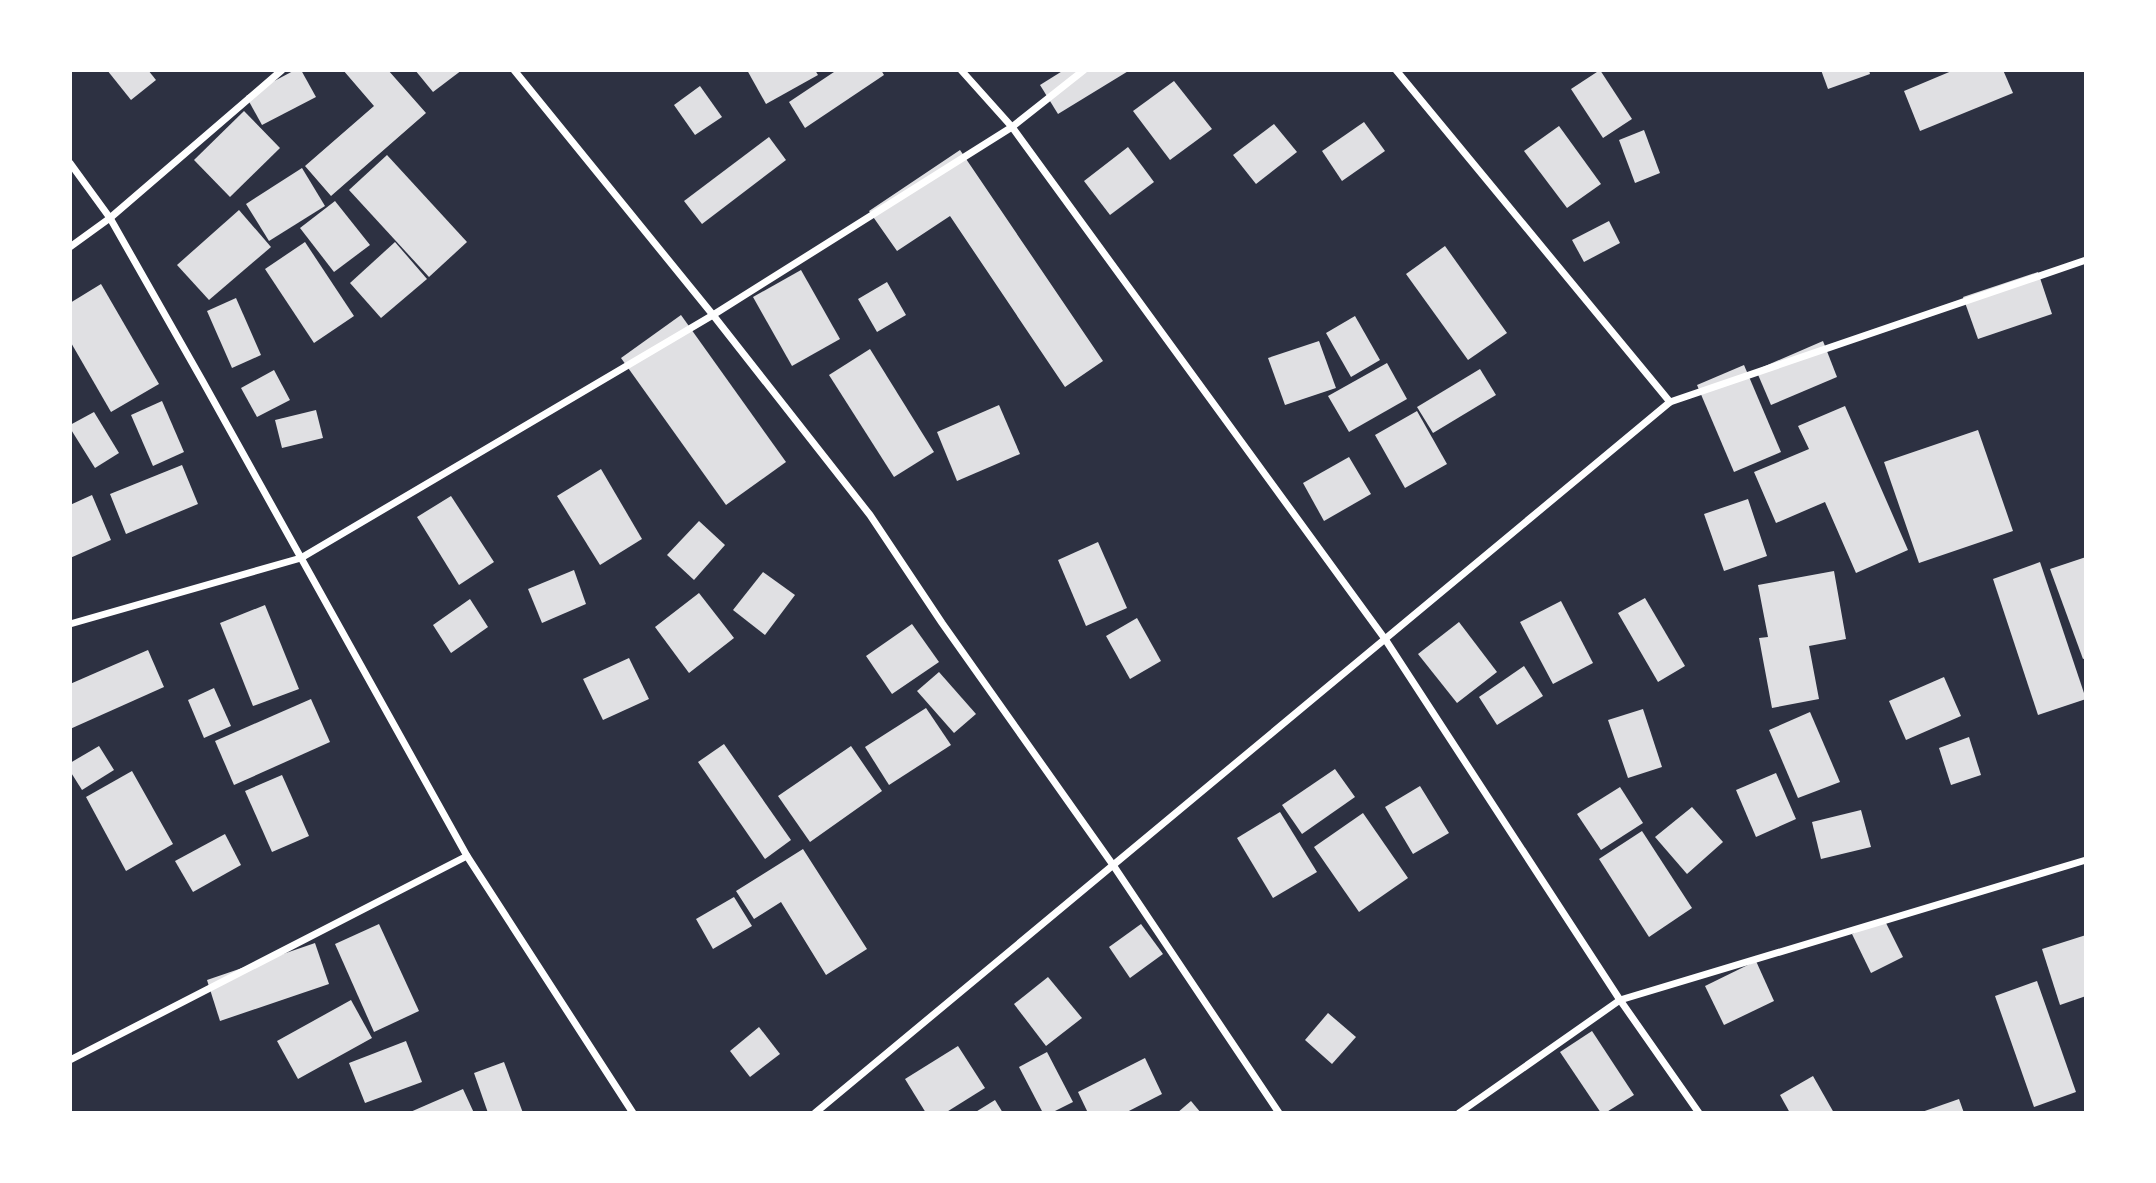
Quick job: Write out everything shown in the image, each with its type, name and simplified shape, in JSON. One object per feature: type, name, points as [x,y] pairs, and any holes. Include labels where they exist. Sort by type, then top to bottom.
[{"type":"street","points":[[70,247],[110,218],[282,70]]},
{"type":"street","points":[[514,70],[713,315],[870,515],[1113,865],[1279,1113]]},
{"type":"street","points":[[961,70],[1012,127],[1385,639],[1620,1000],[1699,1113]]},
{"type":"street","points":[[70,624],[301,558],[713,315],[1012,127],[1084,70]]},
{"type":"street","points":[[1396,70],[1670,402]]},
{"type":"street","points":[[70,163],[110,218],[467,856],[633,1113]]},
{"type":"street","points":[[815,1113],[1670,402],[2086,260]]},
{"type":"street","points":[[70,1060],[467,856]]},
{"type":"street","points":[[1459,1113],[1620,1000],[2086,860]]},
{"type":"building","points":[[107,70],[148,70],[156,80],[131,100]]},
{"type":"building","points":[[295,70],[301,70],[316,97],[262,125],[246,96]]},
{"type":"building","points":[[343,70],[388,70],[426,113],[331,196],[305,166],[374,106]]},
{"type":"building","points":[[415,70],[462,70],[433,92]]},
{"type":"building","points":[[747,70],[815,70],[818,75],[766,104]]},
{"type":"building","points":[[837,70],[881,70],[884,75],[805,128],[789,102]]},
{"type":"building","points":[[1064,70],[1130,70],[1058,114],[1040,85]]},
{"type":"building","points":[[1600,70],[1632,119],[1603,138],[1571,89]]},
{"type":"building","points":[[1821,70],[1869,70],[1870,74],[1828,89]]},
{"type":"building","points":[[1954,70],[2003,70],[2013,93],[1920,131],[1904,91]]},
{"type":"building","points":[[1174,81],[1212,129],[1170,160],[1133,111]]},
{"type":"building","points":[[700,86],[722,117],[695,135],[674,105]]},
{"type":"building","points":[[244,111],[280,148],[230,197],[194,160]]},
{"type":"building","points":[[1364,122],[1385,151],[1342,181],[1322,151]]},
{"type":"building","points":[[1274,124],[1297,152],[1256,184],[1233,155]]},
{"type":"building","points":[[1559,126],[1601,184],[1567,208],[1524,151]]},
{"type":"building","points":[[1644,130],[1660,173],[1635,183],[1619,140]]},
{"type":"building","points":[[769,137],[786,160],[702,224],[684,201]]},
{"type":"building","points":[[1128,147],[1154,182],[1110,215],[1084,181]]},
{"type":"building","points":[[960,150],[1103,361],[1065,387],[950,216],[897,251],[869,211]]},
{"type":"building","points":[[387,155],[467,242],[429,277],[349,190]]},
{"type":"building","points":[[302,168],[325,206],[269,241],[246,204]]},
{"type":"building","points":[[335,201],[370,245],[334,272],[300,228]]},
{"type":"building","points":[[239,210],[271,247],[209,300],[177,265]]},
{"type":"building","points":[[1609,221],[1620,243],[1584,262],[1572,240]]},
{"type":"building","points":[[305,242],[354,316],[314,343],[265,269]]},
{"type":"building","points":[[395,242],[427,279],[381,318],[350,283]]},
{"type":"building","points":[[1445,246],[1507,333],[1468,360],[1406,274]]},
{"type":"building","points":[[801,270],[840,339],[792,366],[753,297]]},
{"type":"building","points":[[2038,272],[2052,314],[1978,339],[1963,297]]},
{"type":"building","points":[[887,282],[906,315],[877,332],[858,299]]},
{"type":"building","points":[[101,284],[159,384],[111,412],[70,341],[70,303]]},
{"type":"building","points":[[236,298],[261,355],[232,368],[207,311]]},
{"type":"building","points":[[681,315],[786,462],[726,505],[621,358]]},
{"type":"building","points":[[1355,316],[1380,360],[1351,377],[1326,333]]},
{"type":"building","points":[[1319,341],[1336,388],[1285,405],[1268,358]]},
{"type":"building","points":[[1823,341],[1837,377],[1771,405],[1756,370]]},
{"type":"building","points":[[870,349],[934,452],[894,477],[829,375]]},
{"type":"building","points":[[1387,363],[1407,399],[1349,432],[1328,396]]},
{"type":"building","points":[[1744,365],[1781,452],[1734,472],[1697,385]]},
{"type":"building","points":[[1480,369],[1496,395],[1433,433],[1417,407]]},
{"type":"building","points":[[274,370],[290,400],[257,417],[241,388]]},
{"type":"building","points":[[162,401],[184,452],[153,466],[131,415]]},
{"type":"building","points":[[999,405],[1020,454],[957,481],[937,432]]},
{"type":"building","points":[[1845,406],[1908,550],[1856,573],[1825,502],[1776,523],[1754,472],[1809,449],[1798,426]]},
{"type":"building","points":[[316,410],[323,438],[282,448],[275,420]]},
{"type":"building","points":[[1417,411],[1447,464],[1405,488],[1375,435]]},
{"type":"building","points":[[94,412],[119,453],[95,468],[70,428],[70,425]]},
{"type":"building","points":[[1978,430],[2013,531],[1919,563],[1884,462]]},
{"type":"building","points":[[1349,457],[1371,494],[1324,521],[1303,483]]},
{"type":"building","points":[[182,465],[198,504],[126,534],[110,494]]},
{"type":"building","points":[[601,469],[642,539],[600,565],[557,496]]},
{"type":"building","points":[[92,495],[111,540],[70,558],[70,505]]},
{"type":"building","points":[[451,496],[494,562],[459,585],[417,517]]},
{"type":"building","points":[[1748,499],[1767,556],[1724,571],[1704,514]]},
{"type":"building","points":[[699,521],[725,545],[694,580],[667,555]]},
{"type":"building","points":[[1098,542],[1127,608],[1086,626],[1058,560]]},
{"type":"building","points":[[2086,557],[2086,658],[2083,659],[2050,569]]},
{"type":"building","points":[[2040,562],[2086,699],[2038,715],[1993,579]]},
{"type":"building","points":[[574,570],[586,604],[542,623],[528,589]]},
{"type":"building","points":[[1834,571],[1846,639],[1809,646],[1819,699],[1772,708],[1759,638],[1768,637],[1758,585]]},
{"type":"building","points":[[763,572],[795,595],[765,635],[733,610]]},
{"type":"building","points":[[699,593],[734,638],[689,673],[655,627]]},
{"type":"building","points":[[1645,598],[1685,666],[1658,682],[1618,613]]},
{"type":"building","points":[[470,599],[488,627],[451,653],[433,625]]},
{"type":"building","points":[[1561,601],[1593,663],[1553,684],[1520,622]]},
{"type":"building","points":[[265,605],[299,689],[253,706],[220,623]]},
{"type":"building","points":[[1137,618],[1161,661],[1130,679],[1106,636]]},
{"type":"building","points":[[1459,622],[1497,672],[1457,703],[1418,654]]},
{"type":"building","points":[[912,624],[939,662],[892,694],[866,656]]},
{"type":"building","points":[[148,650],[164,687],[70,729],[70,684]]},
{"type":"building","points":[[629,658],[649,699],[603,720],[583,679]]},
{"type":"building","points":[[1524,666],[1543,696],[1497,725],[1479,697]]},
{"type":"building","points":[[939,672],[976,714],[954,733],[917,691]]},
{"type":"building","points":[[1944,677],[1961,716],[1906,740],[1889,701]]},
{"type":"building","points":[[214,688],[231,726],[204,738],[188,700]]},
{"type":"building","points":[[311,699],[330,742],[234,785],[215,741]]},
{"type":"building","points":[[926,708],[951,745],[889,785],[865,747]]},
{"type":"building","points":[[1643,709],[1662,767],[1628,778],[1608,720]]},
{"type":"building","points":[[1810,712],[1840,782],[1798,798],[1769,730]]},
{"type":"building","points":[[1969,737],[1981,775],[1951,785],[1939,748]]},
{"type":"building","points":[[724,744],[791,840],[765,859],[698,762]]},
{"type":"building","points":[[99,746],[114,770],[82,790],[70,771],[70,763]]},
{"type":"building","points":[[851,746],[882,791],[810,842],[778,796]]},
{"type":"building","points":[[1335,769],[1355,797],[1302,834],[1282,805]]},
{"type":"building","points":[[132,771],[173,844],[126,871],[86,797]]},
{"type":"building","points":[[1776,773],[1796,819],[1756,837],[1736,790]]},
{"type":"building","points":[[282,775],[309,836],[272,852],[245,791]]},
{"type":"building","points":[[1420,786],[1449,833],[1413,854],[1385,807]]},
{"type":"building","points":[[1620,787],[1643,823],[1601,850],[1577,814]]},
{"type":"building","points":[[1692,807],[1723,842],[1687,874],[1655,837]]},
{"type":"building","points":[[1861,810],[1871,847],[1821,859],[1812,822]]},
{"type":"building","points":[[1280,812],[1317,872],[1273,898],[1237,838]]},
{"type":"building","points":[[1363,813],[1408,878],[1359,912],[1314,847]]},
{"type":"building","points":[[1642,831],[1692,908],[1649,937],[1599,859]]},
{"type":"building","points":[[225,834],[241,865],[193,892],[175,861]]},
{"type":"building","points":[[803,849],[867,949],[826,975],[781,902],[754,919],[736,891]]},
{"type":"building","points":[[734,897],[752,926],[713,949],[696,919]]},
{"type":"building","points":[[1884,919],[1903,957],[1871,973],[1852,934]]},
{"type":"building","points":[[379,924],[419,1011],[374,1032],[335,944]]},
{"type":"building","points":[[1141,924],[1163,954],[1130,978],[1109,947]]},
{"type":"building","points":[[2086,935],[2086,996],[2060,1005],[2042,949]]},
{"type":"building","points":[[315,943],[329,984],[220,1021],[207,980]]},
{"type":"building","points":[[1756,961],[1774,1001],[1724,1025],[1705,986]]},
{"type":"building","points":[[1048,977],[1082,1018],[1046,1046],[1014,1004]]},
{"type":"building","points":[[2037,981],[2076,1092],[2034,1107],[1995,996]]},
{"type":"building","points":[[351,1000],[372,1038],[298,1079],[277,1041]]},
{"type":"building","points":[[1328,1013],[1356,1037],[1332,1064],[1305,1040]]},
{"type":"building","points":[[759,1027],[780,1054],[750,1077],[730,1051]]},
{"type":"building","points":[[1592,1031],[1634,1095],[1605,1113],[1601,1113],[1560,1052]]},
{"type":"building","points":[[406,1041],[422,1082],[365,1103],[349,1063]]},
{"type":"building","points":[[958,1046],[985,1088],[945,1113],[926,1113],[905,1079]]},
{"type":"building","points":[[1047,1052],[1073,1102],[1051,1113],[1043,1113],[1019,1067]]},
{"type":"building","points":[[1145,1058],[1162,1094],[1125,1113],[1088,1113],[1078,1092]]},
{"type":"building","points":[[504,1062],[523,1113],[488,1113],[474,1073]]},
{"type":"building","points":[[1813,1076],[1834,1113],[1790,1113],[1780,1095]]},
{"type":"building","points":[[463,1089],[474,1113],[408,1113]]},
{"type":"building","points":[[1959,1099],[1964,1113],[1919,1113]]},
{"type":"building","points":[[995,1100],[1003,1113],[974,1113]]},
{"type":"building","points":[[1191,1101],[1201,1113],[1177,1113]]}]
